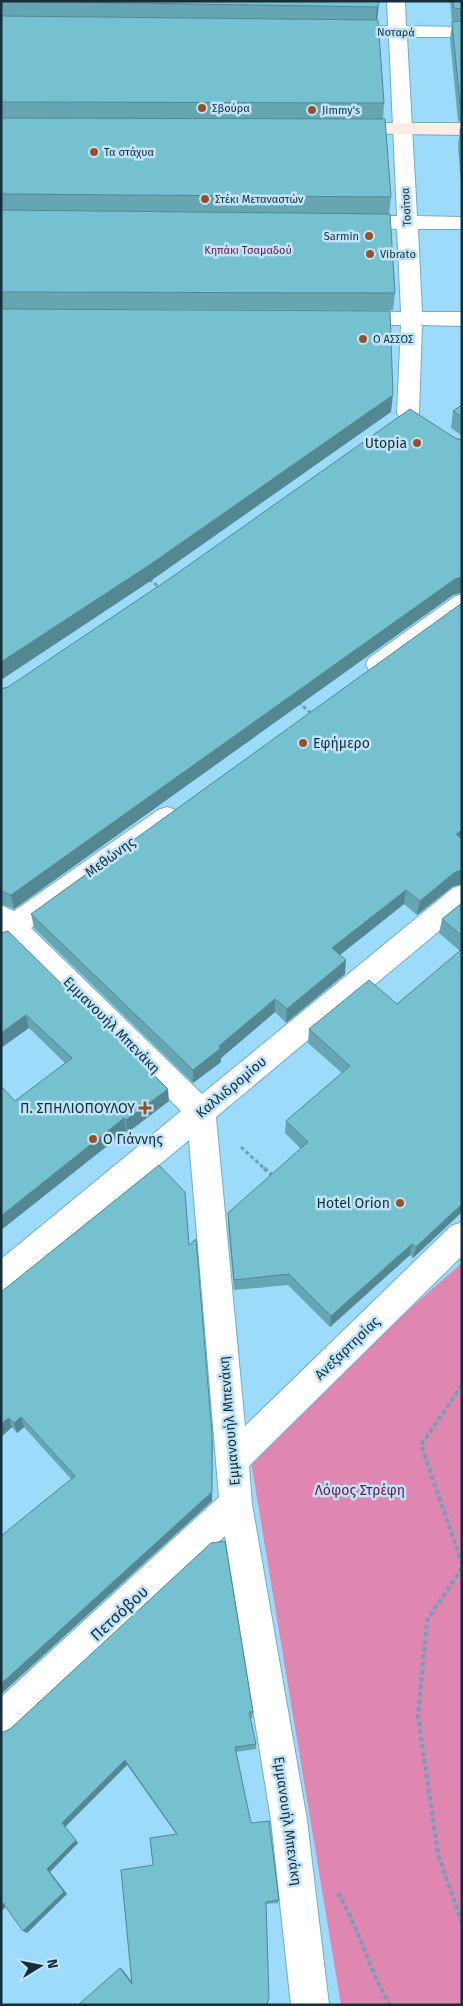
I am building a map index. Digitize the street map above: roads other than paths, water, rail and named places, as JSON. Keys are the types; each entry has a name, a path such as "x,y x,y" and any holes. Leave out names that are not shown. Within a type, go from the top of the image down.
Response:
{"street":[{"name":"Τοσίτσα","path":"396,1 412,318 408,420"},
{"name":"Νοταρά","path":"319,30 462,32"},
{"path":"326,129 462,130"},
{"path":"338,222 462,223"},
{"path":"334,318 462,319"},
{"path":"358,678 462,603"},
{"name":"Μεθώνης","path":"5,926 182,806"},
{"name":"Καλλιδρομίου","path":"1,1278 462,896"},
{"name":"Εμμανουήλ Μπενάκη","path":"5,926 201,1112 236,1504 289,1820 310,2005"},
{"name":"Ανεξαρτησίας","path":"233,1459 462,1236"},
{"name":"Πετσόβου","path":"1,1721 236,1504"}],"place":[{"name":"Σβούρα","path":"202,108"},
{"name":"Jimmy's","path":"312,110"},
{"name":"Τα στάχυα","path":"94,152"},
{"name":"Στέκι Μεταναστών","path":"205,199"},
{"name":"Sarmin","path":"369,236"},
{"name":"Vibrato","path":"370,254"},
{"name":"Ο ΑΣΣΟΣ","path":"363,339"},
{"name":"Utopia","path":"417,443"},
{"name":"Εφήμερο","path":"303,743"},
{"name":"Π. ΣΠΗΛΙΟΠΟΥΛΟΥ","path":"145,1108"},
{"name":"Ο Γιάννης","path":"93,1139"},
{"name":"Hotel Orion","path":"400,1203"}],"park label":[{"name":"Κηπάκι Τσαμαδού","path":"248,250"},
{"name":"Λόφος Στρέφη","path":"360,1490"}]}
